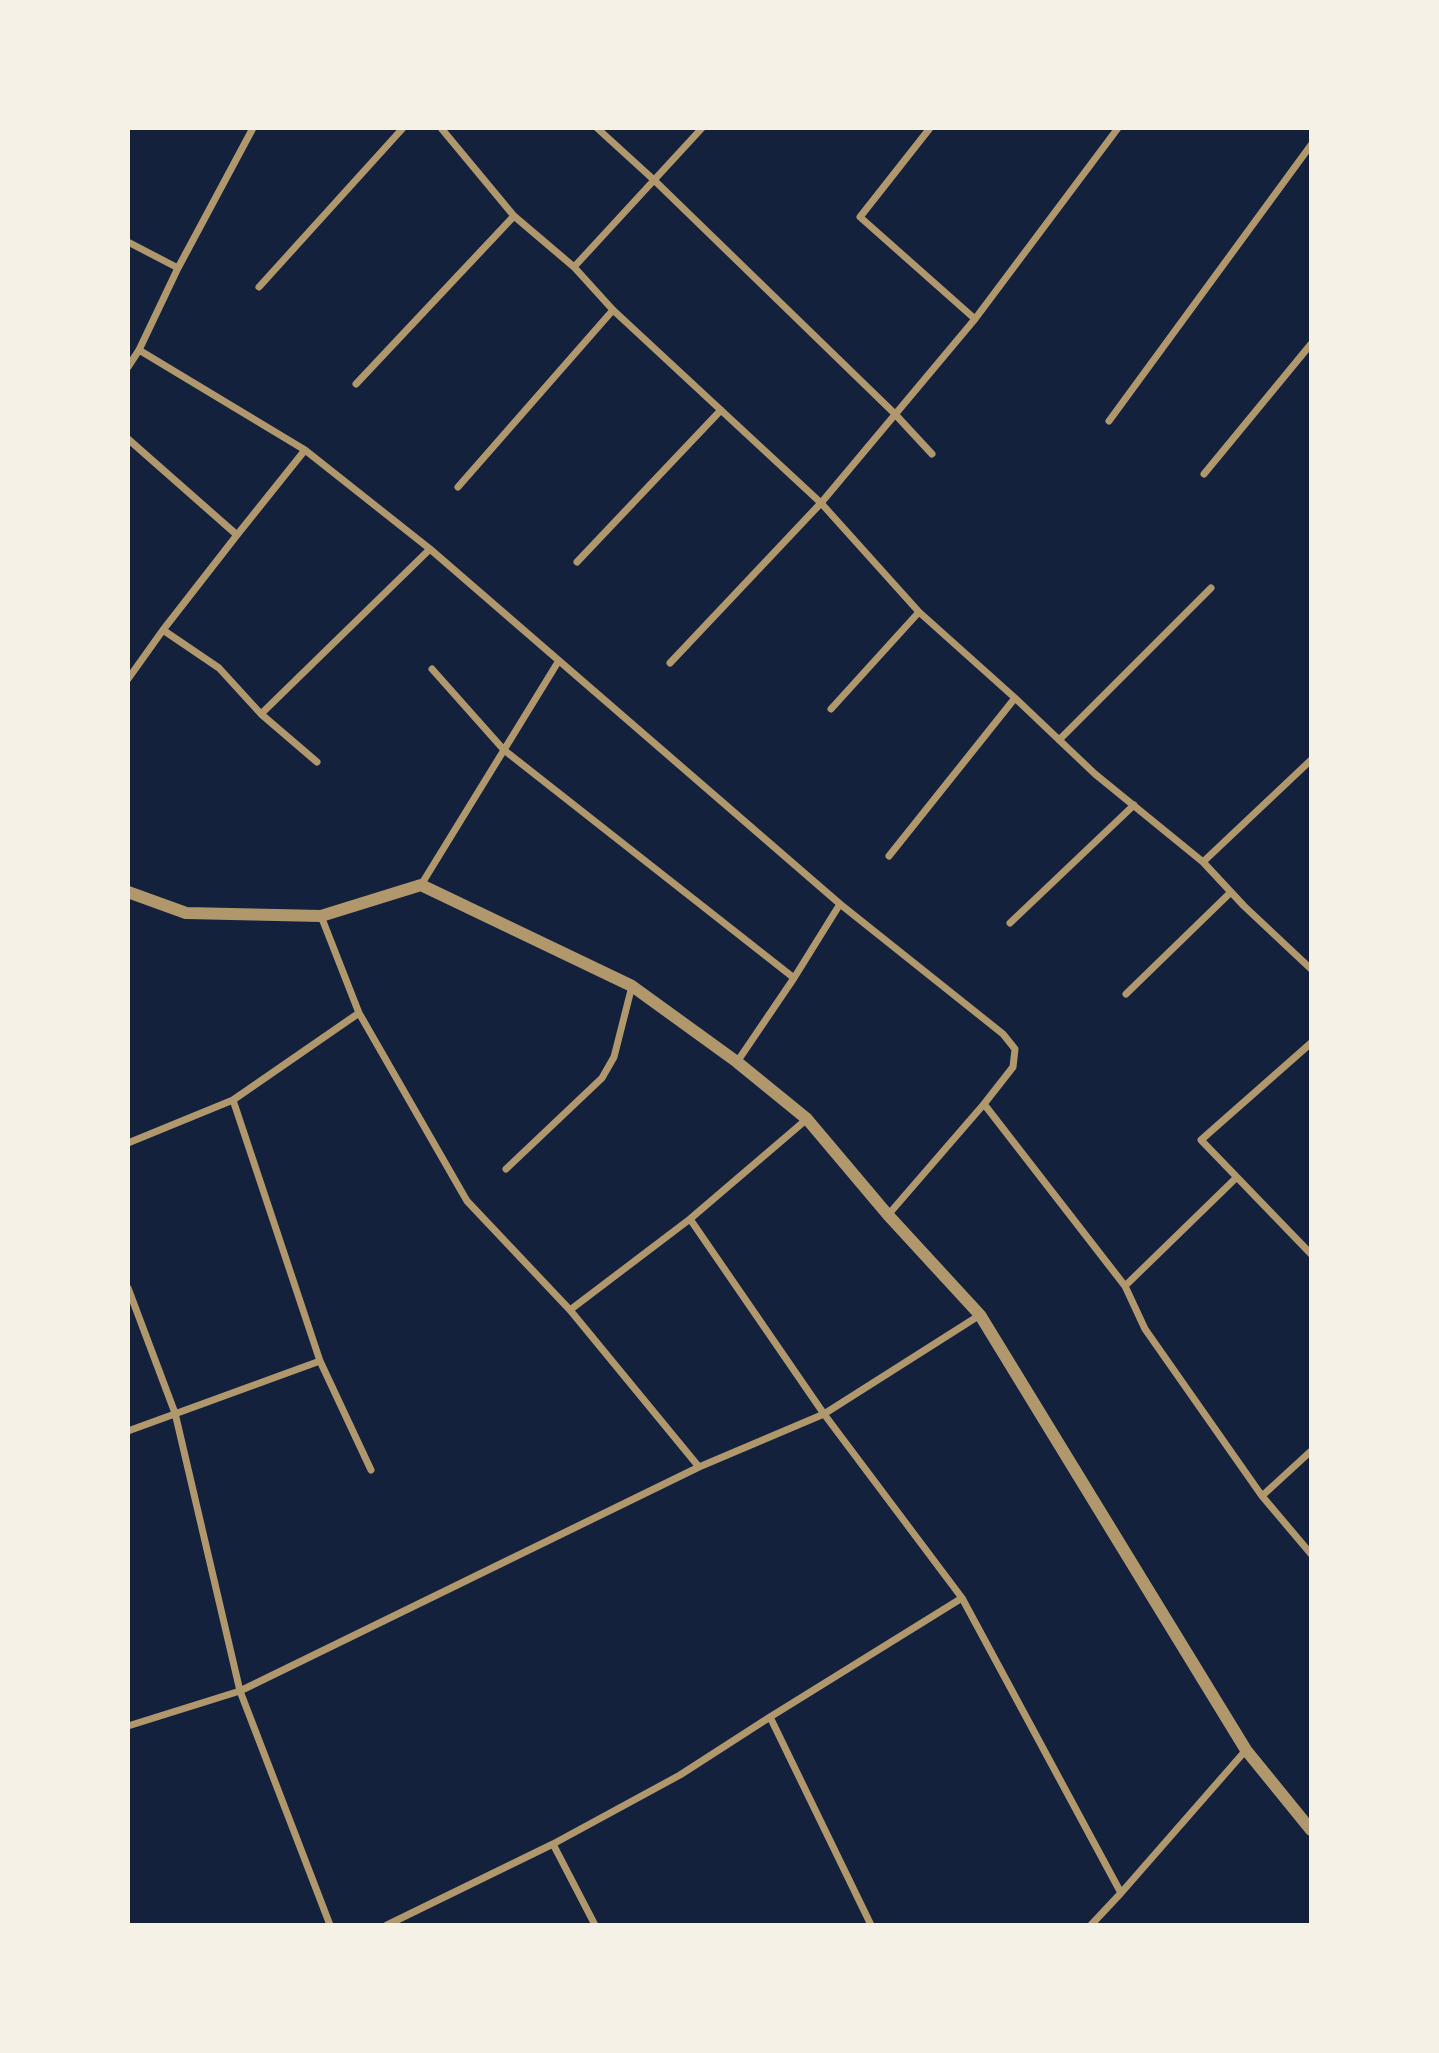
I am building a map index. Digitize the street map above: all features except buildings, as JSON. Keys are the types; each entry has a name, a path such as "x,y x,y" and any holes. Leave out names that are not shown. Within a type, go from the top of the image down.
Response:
{"street":[{"path":"128,368 253,128"},
{"path":"258,287 402,128"},
{"path":"441,128 514,216 574,267 612,310 821,503 919,612 1095,774 1203,862 1311,969"},
{"path":"597,128 894,413 932,454"},
{"path":"574,267 702,128"},
{"path":"930,128 860,217 975,318"},
{"path":"670,663 821,503 975,318 1118,128"},
{"path":"1109,421 1311,145"},
{"path":"356,384 514,216"},
{"path":"128,243 178,268"},
{"path":"458,487 612,310"},
{"path":"1204,474 1311,344"},
{"path":"139,350 305,450 430,549 840,904 1003,1034 1014,1049 1013,1067 888,1214"},
{"path":"577,562 721,410"},
{"path":"128,439 237,535"},
{"path":"128,679 163,630 305,450"},
{"path":"261,715 430,549"},
{"path":"1059,740 1211,587"},
{"path":"831,709 919,612"},
{"path":"163,630 219,668 261,715 317,762"},
{"path":"128,892 186,913 321,916 421,885 558,662"},
{"path":"432,669 504,750 794,978"},
{"path":"889,856 1015,698"},
{"path":"1203,862 1311,760"},
{"path":"1010,923 1134,805"},
{"path":"421,885 632,986 737,1062 807,1119 888,1214 980,1315 1246,1750 1311,1830"},
{"path":"1126,994 1231,892"},
{"path":"737,1062 840,904"},
{"path":"321,916 359,1013 467,1201 570,1310 699,1467"},
{"path":"506,1169 602,1078 614,1057 632,986"},
{"path":"128,1143 233,1100 359,1013"},
{"path":"1311,1043 1201,1140 1236,1178 1308,1244 1311,1254"},
{"path":"233,1100 320,1361 371,1471"},
{"path":"984,1104 1125,1286 1145,1329 1262,1496 1311,1554"},
{"path":"570,1310 690,1219 807,1119"},
{"path":"1125,1286 1236,1178"},
{"path":"690,1219 824,1414 962,1598 1121,1893"},
{"path":"128,1288 175,1413 240,1691 330,1925"},
{"path":"128,1726 240,1691 699,1467 824,1414 980,1315"},
{"path":"128,1432 320,1361"},
{"path":"1262,1496 1311,1451"},
{"path":"387,1925 553,1844 680,1774 962,1598"},
{"path":"770,1717 871,1925"},
{"path":"1091,1925 1246,1750"},
{"path":"553,1844 594,1925"}]}
